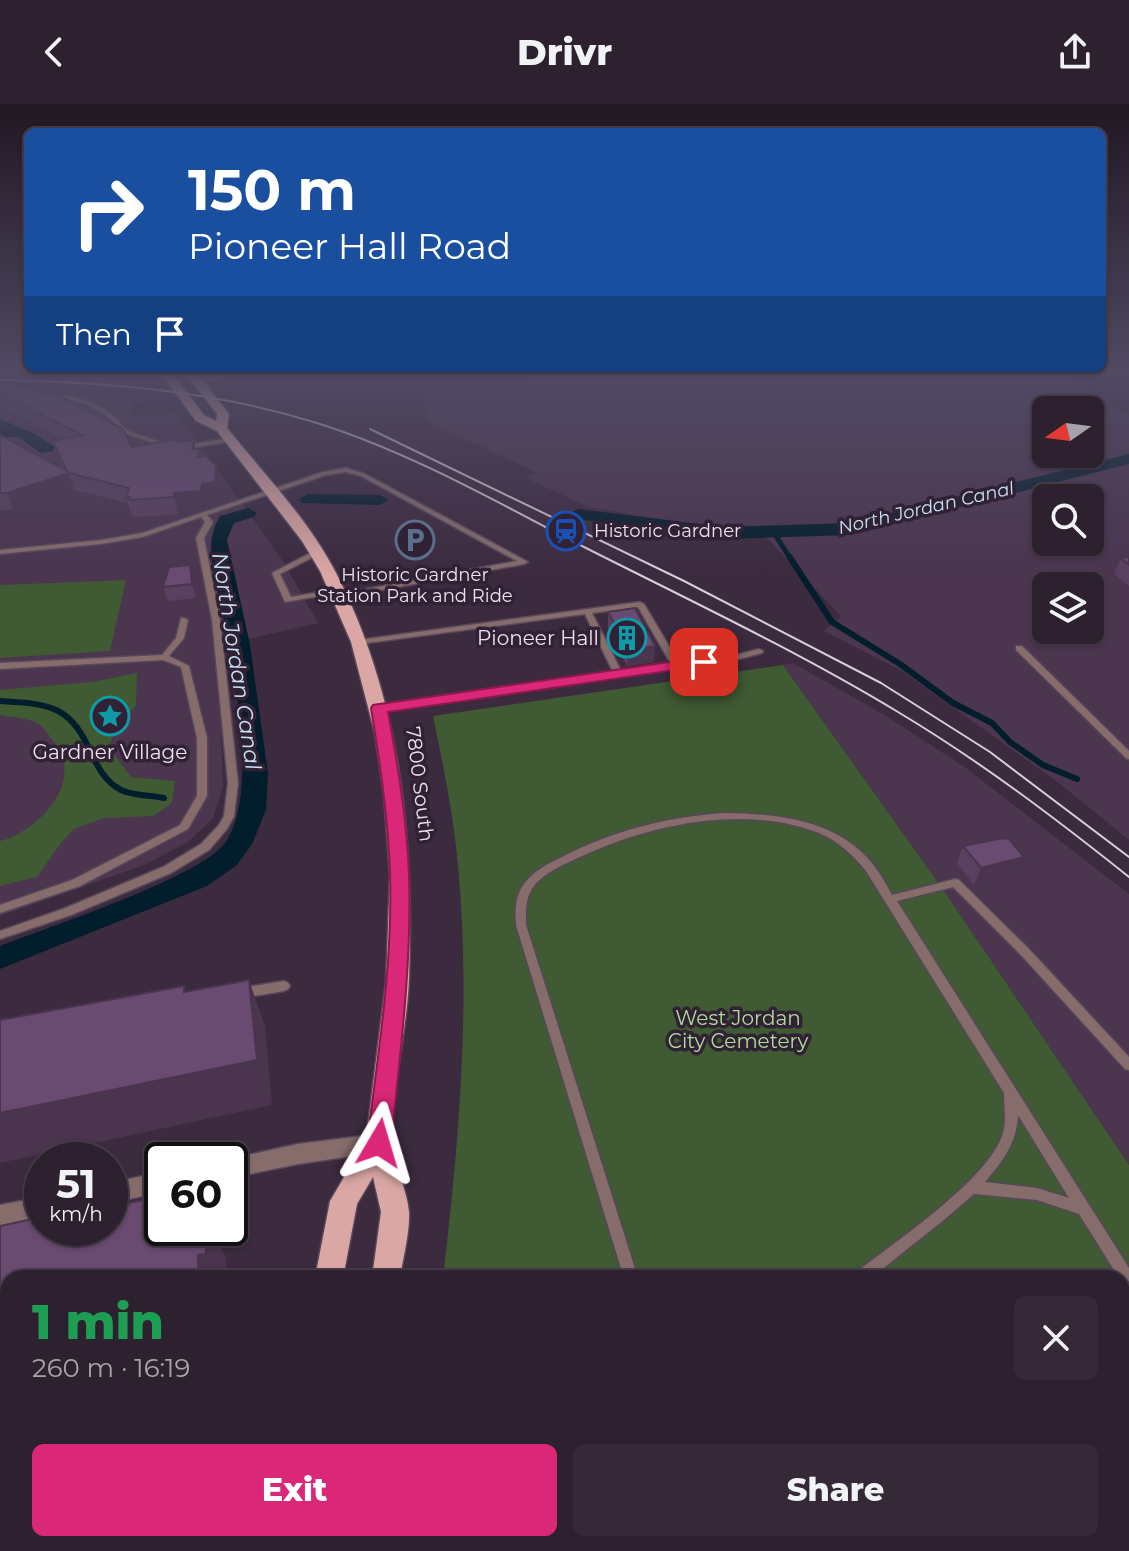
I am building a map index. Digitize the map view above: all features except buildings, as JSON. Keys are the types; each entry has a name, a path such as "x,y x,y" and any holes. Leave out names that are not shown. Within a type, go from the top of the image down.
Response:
{"main road":[{"name":"7800 South","path":"230,440 317,553 359,642 379,708 394,795 400,875 397,982 379,1143 395,1212 387,1270"},
{"name":"7800 South","path":"331,1270 344,1201 379,1143"}],"street":[{"path":"248,1164 379,1143"},
{"path":"0,1216 24,1211"}],"lane":[{"path":"148,440 180,448 208,440"},
{"path":"0,552 125,539 325,473 356,472 524,562 288,600 276,573 317,553"},
{"path":"0,935 67,912 167,870 205,847 229,816 233,783 216,620 200,541 209,522 203,515"},
{"path":"359,642 640,604 676,665"},
{"path":"588,612 618,674"},
{"path":"164,657 180,638 184,620"},
{"path":"1019,648 1129,756"},
{"path":"379,708 759,651"},
{"path":"0,666 164,657 185,666 202,738 202,796 184,827 76,883 0,909"},
{"path":"629,1270 519,912 525,889 541,873 617,835 665,823 741,817 798,824 831,834 864,861 1122,1270"},
{"path":"890,899 955,883 1025,952 1129,1065"},
{"path":"224,997 284,986"},
{"path":"870,1270 972,1187 994,1163 1007,1142 1012,1124 1009,1088"},
{"path":"972,1187 1037,1194 1083,1209"}],"shaded area":[{"name":"Gardner Village","path":"0,440 196,440 285,564 318,623 218,646 223,787 213,818 188,842 144,865 0,916"},
{"path":"467,440 1032,440 1032,468 1104,468 1104,440 1129,440 1129,840 1060,784 902,671 824,631 841,616 759,530 693,525 588,507 526,478 536,472"},
{"path":"793,663 888,717 966,768 1129,894 1129,1165 940,885 783,665"}],"green space":[{"path":"126,580 110,651 0,658 0,585"},
{"name":"West Jordan City Cemetery","path":"783,665 940,885 1129,1165 1129,1270 444,1270 461,1072 462,917 448,791 433,716"},
{"path":"137,673 136,706 117,724 109,748 131,777 175,781 172,803 153,816 104,818 74,829 37,877 0,886 0,841 15,836 42,816 61,788 64,773 62,757 42,726 29,720 0,715 0,690 92,682"}],"water":[{"path":"22,440 43,440 55,447 53,451 41,453"}],"waterway":[{"name":"North Jordan Canal","path":"578,514 724,533 850,529 1129,459"},
{"name":"North Jordan Canal","path":"308,499 380,500"},
{"name":"North Jordan Canal","path":"0,958 197,879 228,858 239,844 253,810 256,774 239,645 218,540 226,520 248,513"},
{"path":"774,533 790,558"},
{"path":"789,556 832,622 900,664 953,703 992,723 1010,742 1043,765 1077,779"},
{"path":"0,701 34,704 58,711 77,727 101,771 112,784 126,792 164,798"}],"tram line":[{"path":"363,440 487,497 744,627 860,690 988,770 1129,877"},
{"path":"392,440 684,581 881,683 990,752 1129,857"}],"place":[{"name":"Historic Gardner","path":"566,531"},
{"name":"Historic Gardner Station Park and Ride","path":"415,540"},
{"name":"Pioneer Hall","path":"627,638"},
{"name":"Gardner Village","path":"110,716"}],"route":[{"path":"379,1143 397,982 400,875 394,795 379,708 704,662"}]}
